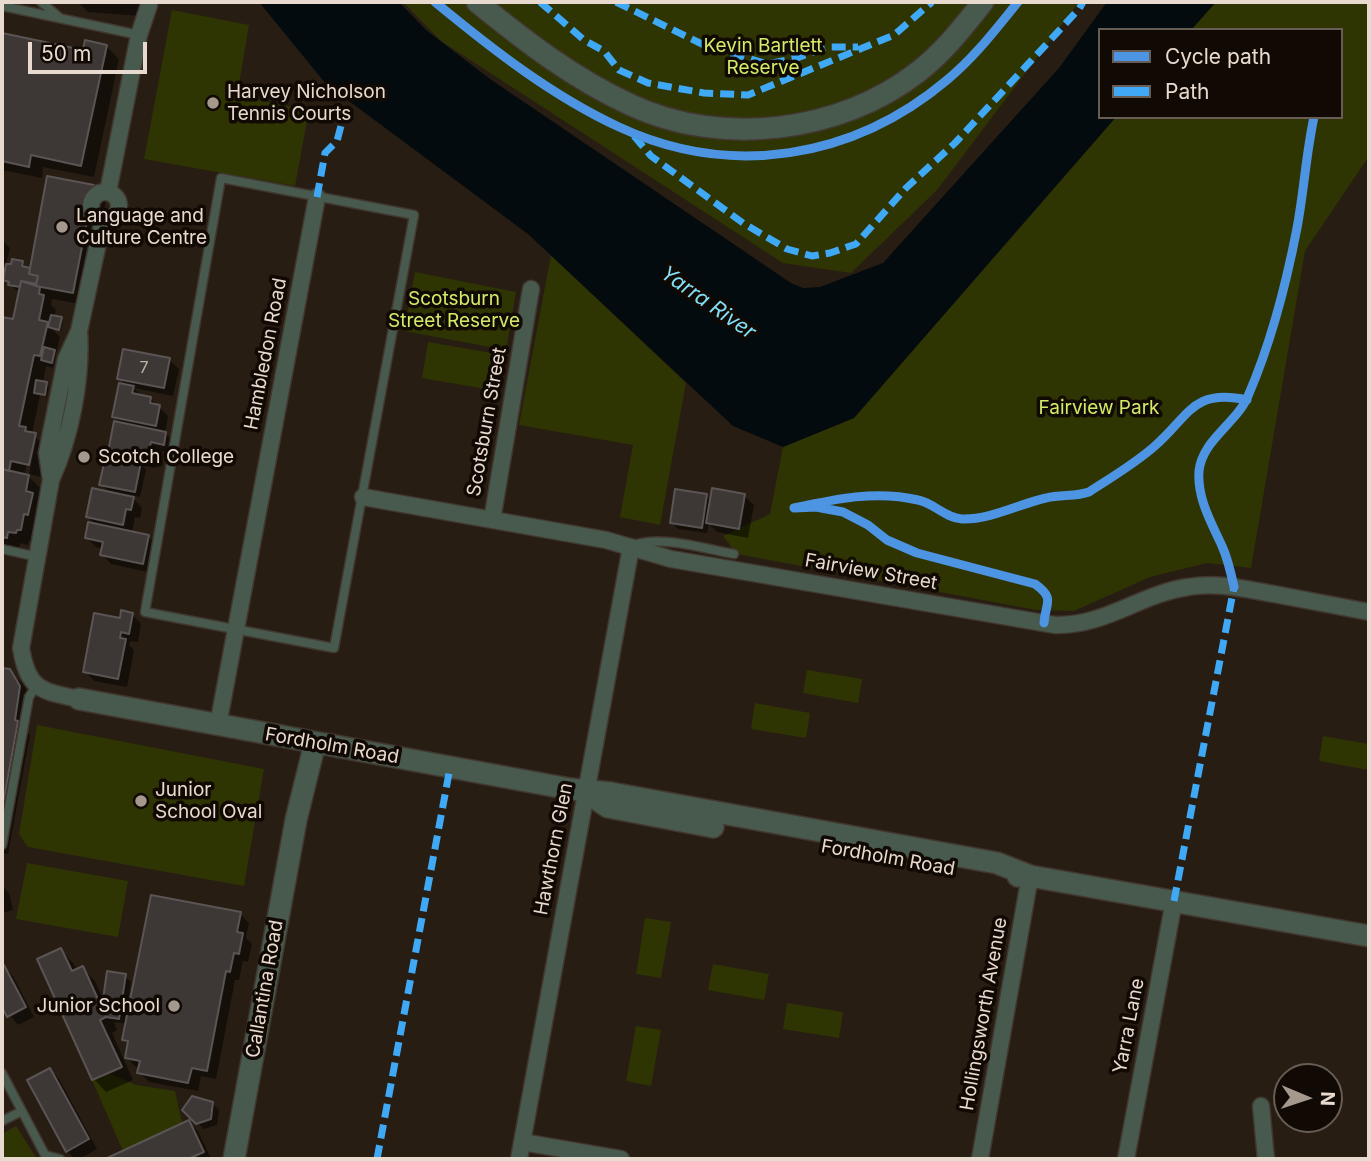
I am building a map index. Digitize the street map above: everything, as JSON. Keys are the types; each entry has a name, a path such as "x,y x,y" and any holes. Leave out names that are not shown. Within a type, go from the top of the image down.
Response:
{"street":[{"path":"477,2 563,67 632,106 695,125 759,129 786,127 823,119 890,90 918,72 947,46 983,2"},
{"path":"79,699 46,692 37,685 27,673 21,648 51,480 47,453 66,359 79,331 103,220 115,216 119,208 118,200 108,192 139,35 149,5"},
{"name":"Hambledon Road","path":"218,725 317,197"},
{"name":"Scotsburn Street","path":"492,520 531,289"},
{"name":"Fairview Street","path":"363,497 631,547 671,559 1055,625 1095,621 1150,597 1202,585 1234,587 1369,612"},
{"name":"Hawthorn Glen","path":"519,1159 631,547"},
{"name":"Fordholm Road","path":"79,699 586,792 611,793 997,863 1030,876 1369,936"},
{"name":"Callantina Road","path":"234,1159 296,820 295,795 309,742"},
{"name":"Hollingsworth Avenue","path":"980,1159 1030,876"},
{"name":"Yarra Lane","path":"1126,1159 1174,901"},
{"path":"1261,1106 1266,1159"},
{"path":"522,1142 621,1159"}],"lane":[{"path":"41,2 61,19"},
{"path":"2,6 139,35"},
{"path":"221,178 317,197 414,215 334,648 145,612 221,178"},
{"path":"631,547 643,542 658,542 734,554"},
{"path":"2,549 38,556"},
{"path":"2,845 29,697 37,685"},
{"path":"2,1073 45,1155 60,1159"},
{"path":"2,1121 22,1111"}],"green space":[{"name":"Kevin Bartlett Reserve","path":"403,2 1079,2 937,190 851,273 783,263 441,41"},
{"name":"Fairview Park","path":"1216,2 1369,2 1369,156 1305,251 1251,568 1207,563 1150,577 1074,611 1036,610 737,554 723,536 770,514 783,447 854,418 1114,119 1343,119 1343,28 1193,28"},
{"name":"Harvey Nicholson Tennis Courts","path":"172,10 249,25 237,96 309,110 295,186 144,159"},
{"path":"551,255 686,383 660,525 620,517 633,445 519,425"},
{"name":"Scotsburn Street Reserve","path":"415,272 516,292 506,350 404,331"},
{"path":"428,342 497,354 491,390 422,378"},
{"path":"807,670 862,679 858,703 803,693"},
{"path":"755,703 810,713 806,738 751,729"},
{"name":"Junior School Oval","path":"37,725 264,769 244,886 28,847 19,834"},
{"path":"1323,736 1369,744 1369,770 1319,761"},
{"path":"27,863 128,881 118,937 16,919"},
{"path":"645,918 671,922 661,978 636,974"},
{"path":"713,964 769,974 764,1000 708,990"},
{"path":"787,1003 843,1012 839,1038 783,1029"},
{"path":"636,1026 661,1030 651,1086 626,1081"},
{"path":"108,1073 136,1085 175,1091 182,1123 123,1151 92,1080"},
{"path":"16,1126 37,1159 2,1159 2,1134"}],"water":[{"name":"Yarra River","path":"259,2 399,2 426,30 490,79 791,283 803,288 820,287 883,263 1059,68 1107,2 1216,2 1193,28 1098,28 1098,119 1114,119 854,418 783,447 733,426 528,234 326,84"}],"building":[{"path":"2,33 83,50 85,40 107,45 81,166 31,155 29,167 2,161"},
{"name":"Language and Culture Centre","path":"47,176 94,185 73,293 36,286 38,276 29,274"},
{"path":"12,259 23,261 22,266 30,268 29,274 38,276 36,284 21,281 20,287 8,285 9,282 3,280 6,264 11,264"},
{"path":"21,281 40,287 39,294 44,295 39,320 48,322 40,356 34,355 19,426 26,427 25,431 36,433 29,465 11,461 9,471 2,469 2,317 13,319"},
{"path":"51,315 62,317 59,330 48,327"},
{"path":"44,347 55,350 52,363 41,360"},
{"path":"123,349 170,358 164,388 117,379"},
{"path":"36,380 47,382 45,395 34,393"},
{"path":"119,383 134,386 132,393 151,397 150,403 160,405 156,426 112,417"},
{"path":"114,421 166,432 164,445 151,442 147,460 108,452"},
{"path":"106,455 141,462 135,492 99,485"},
{"path":"2,469 29,475 26,491 33,493 21,530 16,533 8,532 7,538 2,537"},
{"path":"92,488 134,497 131,510 126,509 123,525 86,517"},
{"path":"712,488 745,494 739,529 706,523"},
{"path":"675,489 707,494 702,528 670,523"},
{"path":"88,522 149,535 143,564 100,555 103,542 85,538"},
{"path":"121,610 133,613 129,634 121,632 120,638 126,639 118,679 83,672 94,613 120,618"},
{"path":"2,668 10,669 20,686 15,720 18,721 2,810"},
{"name":"Junior School","path":"151,895 241,912 237,932 243,933 239,954 234,953 230,972 226,971 207,1071 192,1068 188,1083 137,1073 140,1061 125,1058 128,1041 122,1040"},
{"path":"61,948 72,971 83,966 106,1017 100,1020 122,1067 92,1080 37,959"},
{"path":"4,965 26,1007 7,1017 2,1007"},
{"path":"107,971 126,974 119,1019 106,1017 102,1007"},
{"path":"50,1068 89,1139 66,1152 27,1080"},
{"path":"192,1096 213,1102 211,1119 196,1124 182,1110"},
{"path":"189,1120 204,1152 188,1159 105,1159"}],"marked path":[{"path":"540,2 584,40 604,51 619,70 648,83 704,93 748,95 894,35 932,2"},
{"path":"616,2 704,45 767,64 797,58 827,47 858,47"},
{"path":"634,136 651,156 743,223 787,249 812,256 830,253 856,244 906,188 955,143 1083,2"},
{"path":"317,197 325,153 337,141 342,122 336,107"},
{"path":"1174,901 1234,587"},
{"path":"377,1159 450,768"}],"cycle path":[{"path":"435,2 546,86 594,115 661,143 704,153 747,156 790,153 831,143 872,128 911,107 966,62 1018,2"},
{"path":"1234,587 1226,556 1202,500 1199,471 1206,450 1243,406 1271,335 1297,228 1314,119"},
{"path":"1044,623 1048,602 1045,594 1035,584 917,553 887,540 868,525 843,512 816,507 794,508 840,499 887,496 918,500 956,518 973,519 1046,498 1084,494 1140,458 1203,401 1229,397 1247,400"}],"place":[{"name":"Harvey Nicholson Tennis Courts","path":"213,103"},
{"name":"Language and Culture Centre","path":"62,227"},
{"name":"Scotch College","path":"84,457"},
{"name":"Junior School Oval","path":"141,801"},
{"name":"Junior School","path":"174,1006"}]}
